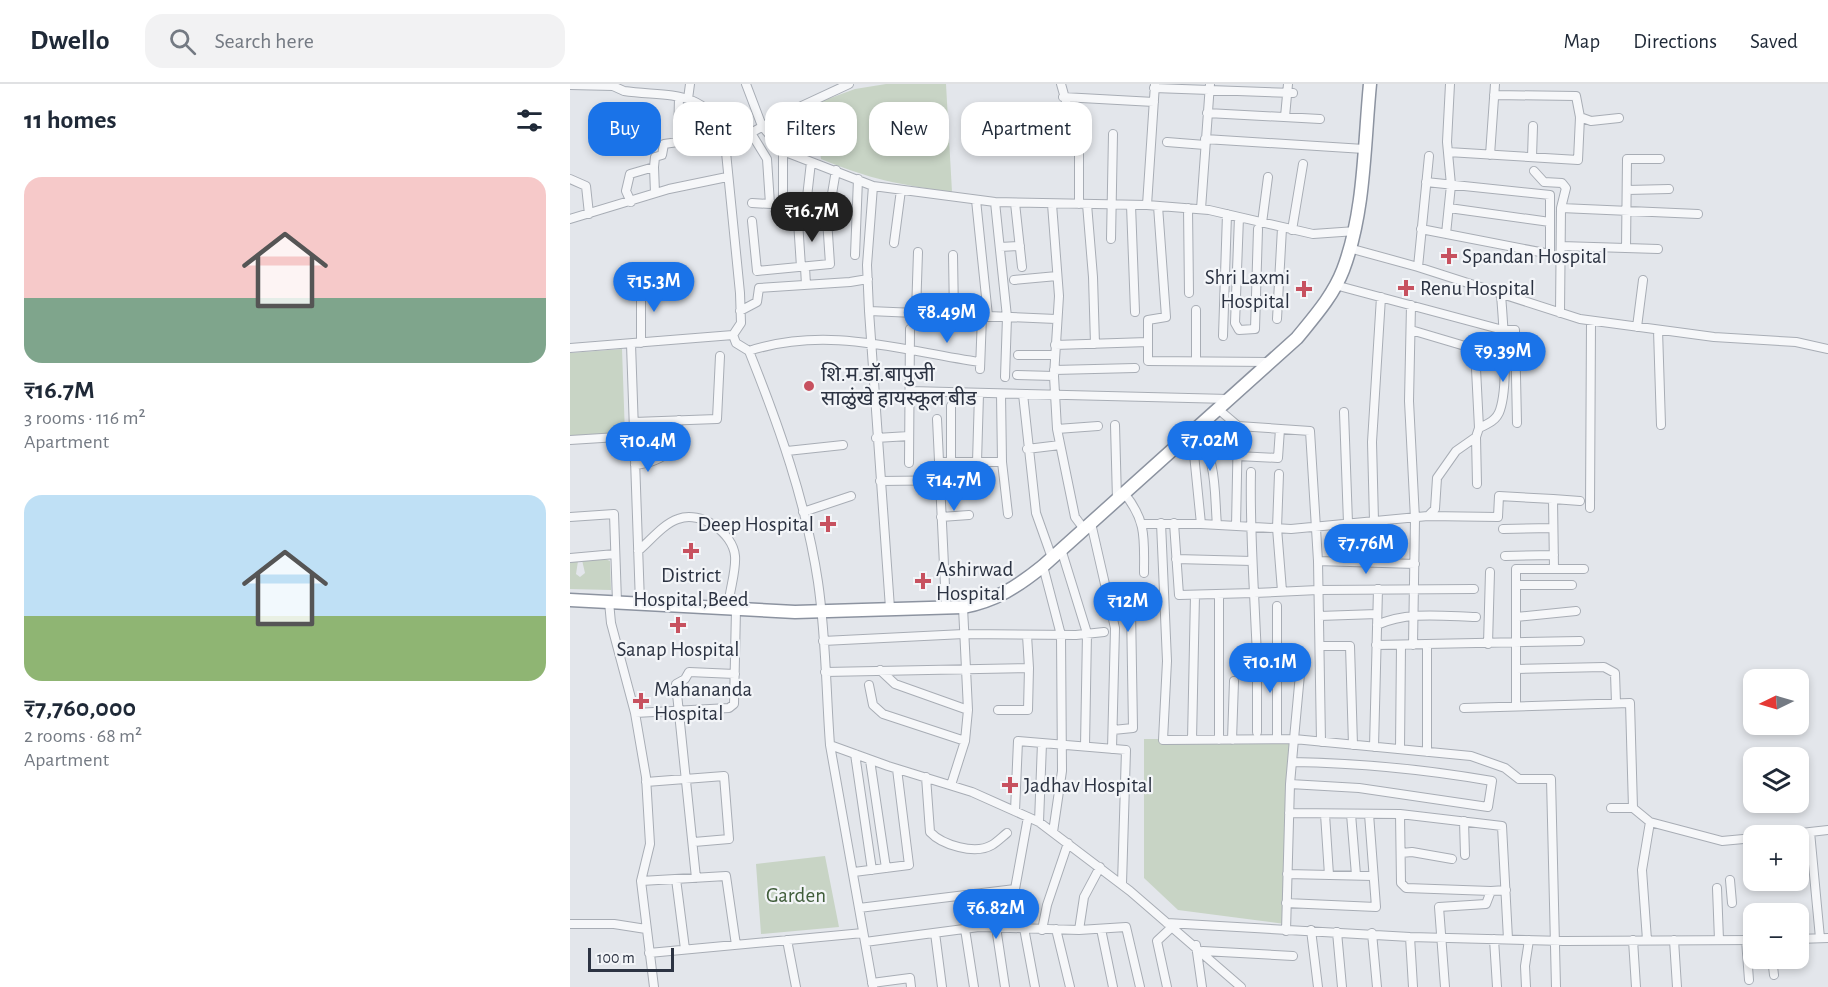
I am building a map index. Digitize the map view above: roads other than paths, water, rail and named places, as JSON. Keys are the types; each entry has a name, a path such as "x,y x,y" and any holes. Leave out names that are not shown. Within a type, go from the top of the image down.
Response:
{"highway":[{"path":"570,600 821,611 963,607 990,601 1009,592 1052,558 1271,362 1297,338 1326,302 1356,231 1370,84"}],"street":[{"path":"688,99 690,84"},
{"path":"746,84 765,130"},
{"path":"753,132 849,84"},
{"path":"1060,84 1079,148 1083,204 1094,278 1095,344"},
{"path":"1285,117 1290,93 1288,84"},
{"path":"1446,234 1451,185 1448,152 1450,84"},
{"path":"1490,155 1495,84"},
{"path":"570,85 618,86 657,96 679,97 700,102"},
{"path":"1147,205 1155,86 1210,87 1290,93"},
{"path":"1201,209 1210,87"},
{"path":"1448,152 1578,160 1580,117 1576,96 1494,95"},
{"path":"655,193 655,157 662,155 664,144 678,142 679,97"},
{"path":"1063,97 1154,102"},
{"path":"1207,113 1320,119"},
{"path":"1580,117 1591,121 1619,118"},
{"path":"1532,157 1533,126"},
{"path":"1111,239 1113,134"},
{"path":"753,136 767,159 770,204"},
{"path":"1167,142 1364,149"},
{"path":"726,156 741,323 734,335 736,344 749,351 787,451 803,512 821,611 830,746 854,872 872,985 910,978 911,987"},
{"path":"783,156 783,205"},
{"path":"796,156 873,186 901,190 1015,203 1147,205 1201,209 1239,217 1260,226 1313,234 1356,231"},
{"path":"1418,267 1429,156"},
{"path":"1626,248 1627,159 1660,159"},
{"path":"752,203 806,206 811,162"},
{"path":"1292,230 1302,164"},
{"path":"631,202 626,191 630,174 654,167"},
{"path":"752,221 757,272 830,264 828,216 836,170"},
{"path":"1534,171 1545,182 1562,183 1566,188 1561,208 1560,313"},
{"path":"570,219 655,193 727,177"},
{"path":"1239,217 1235,323 1239,330 1255,329 1260,226 1268,177"},
{"path":"570,179 586,186 589,214"},
{"path":"855,255 858,179"},
{"path":"1421,229 1550,254 1550,195 1426,182"},
{"path":"873,186 868,311 876,438 891,608"},
{"path":"1627,190 1669,189"},
{"path":"894,243 901,190"},
{"path":"749,351 789,342 870,341 980,365 985,316 976,200"},
{"path":"995,201 1007,317 1005,377"},
{"path":"1015,203 1022,267"},
{"path":"1053,204 1057,276 1054,393 1060,445 1075,517 1088,526 1115,635 1112,748"},
{"path":"1131,205 1135,312"},
{"path":"1158,206 1166,317 1148,320 1149,361 1271,362"},
{"path":"1188,208 1189,293"},
{"path":"1449,208 1550,222"},
{"path":"1561,208 1698,214"},
{"path":"1223,336 1227,214"},
{"path":"798,221 807,285"},
{"path":"1277,319 1282,228"},
{"path":"1000,247 1020,246"},
{"path":"1561,246 1658,249"},
{"path":"1349,248 1592,321 1658,330 1797,342 1828,349"},
{"path":"916,314 918,252"},
{"path":"953,255 954,315"},
{"path":"1014,280 1057,276"},
{"path":"740,311 757,302 759,288 868,279"},
{"path":"1637,327 1643,280"},
{"path":"641,282 641,343"},
{"path":"1335,285 1503,330 1515,330 1517,423"},
{"path":"1479,428 1492,422 1500,411 1503,347 1501,294"},
{"path":"1374,521 1372,442 1381,297"},
{"path":"1411,305 1410,400 1415,519 1413,645"},
{"path":"1196,310 1196,361"},
{"path":"868,311 1056,319"},
{"path":"1590,508 1592,321"},
{"path":"909,463 910,329"},
{"path":"1411,330 1474,349 1503,347"},
{"path":"1658,330 1661,425"},
{"path":"570,348 734,335"},
{"path":"1055,345 1148,342"},
{"path":"631,344 640,603"},
{"path":"1474,349 1479,428 1476,437 1477,484"},
{"path":"1018,355 1055,355"},
{"path":"634,422 717,419 720,356"},
{"path":"1017,375 1135,368"},
{"path":"910,391 1229,399"},
{"path":"977,462 979,394"},
{"path":"1001,394 1002,462 1008,514"},
{"path":"1023,394 1027,449 1036,513 1052,558 1087,633 1085,746"},
{"path":"951,406 951,462"},
{"path":"1218,409 1238,426 1310,431 1314,526 1318,561 1321,742"},
{"path":"1344,411 1348,523"},
{"path":"937,419 946,607"},
{"path":"635,465 660,460 670,451 677,439 679,420"},
{"path":"1114,425 1120,496 1136,508 1142,524 1144,573"},
{"path":"1058,429 1098,426"},
{"path":"1236,526 1238,426"},
{"path":"1237,456 1278,458 1280,429"},
{"path":"1193,431 1204,442 1212,463 1217,525"},
{"path":"570,440 634,436"},
{"path":"876,438 909,436"},
{"path":"1428,516 1435,509 1437,478 1456,451 1476,437"},
{"path":"1180,443 1190,447 1194,454 1201,524"},
{"path":"787,451 843,445"},
{"path":"1027,449 1060,445"},
{"path":"939,462 1002,462"},
{"path":"1251,472 1249,527 1257,656 1257,732"},
{"path":"1279,474 1277,528 1282,591"},
{"path":"880,481 967,480"},
{"path":"803,512 852,496"},
{"path":"1142,524 1174,523 1277,528 1415,519 1428,516 1498,517 1499,496 1580,501"},
{"path":"1553,499 1554,570"},
{"path":"570,517 614,514 615,554 611,623 635,713 646,782 650,844 641,881 654,987"},
{"path":"941,517 969,515"},
{"path":"638,551 666,525 679,518 692,517 709,523 723,533 735,555 730,594"},
{"path":"1161,523 1167,661 1162,740 1294,740 1471,756 1506,768 1519,780 1551,779 1556,987"},
{"path":"1174,523 1179,595 1219,596 1318,590 1474,589"},
{"path":"1503,530 1553,528"},
{"path":"570,558 615,554"},
{"path":"1504,556 1554,555"},
{"path":"1052,558 1061,634 1063,745 1057,818 1053,832"},
{"path":"1176,559 1252,561"},
{"path":"1318,561 1415,564"},
{"path":"1516,706 1516,569 1584,570"},
{"path":"1488,644 1490,572"},
{"path":"1516,585 1572,585"},
{"path":"1113,730 1133,728 1128,594 1120,588"},
{"path":"1374,747 1378,589"},
{"path":"1192,740 1195,595"},
{"path":"1219,596 1219,740"},
{"path":"1277,606 1277,740"},
{"path":"951,785 965,741 968,710 963,607"},
{"path":"635,713 729,708 734,704 736,609"},
{"path":"1516,616 1576,611"},
{"path":"1319,616 1377,614"},
{"path":"1377,625 1391,618 1414,616 1476,617"},
{"path":"823,641 964,634 1027,635 1104,632"},
{"path":"1115,635 1131,634"},
{"path":"998,710 1028,710 1027,635"},
{"path":"1376,645 1580,641"},
{"path":"1400,749 1401,645"},
{"path":"1427,645 1427,752"},
{"path":"1320,646 1350,646 1353,745"},
{"path":"1257,656 1277,657"},
{"path":"1517,669 1604,667 1615,673 1616,703"},
{"path":"825,672 1029,668"},
{"path":"880,670 895,684 968,710"},
{"path":"696,878 688,779 676,684 685,679 689,672 735,674"},
{"path":"1286,932 1290,784 1300,674"},
{"path":"1233,740 1234,681"},
{"path":"869,685 873,705 883,714 965,741"},
{"path":"1464,708 1630,703 1633,808"},
{"path":"1016,812 1018,741 1126,750 1122,884"},
{"path":"1039,822 1042,743"},
{"path":"830,746 951,785 1039,822 1122,884 1203,951 1241,987"},
{"path":"855,754 872,870"},
{"path":"870,760 886,868"},
{"path":"1290,784 1359,788 1488,807 1491,781 1409,767 1365,763 1292,762"},
{"path":"854,872 909,865 897,769"},
{"path":"646,782 724,776 729,839 694,842"},
{"path":"926,777 930,832 936,838 974,849 990,847 1007,833"},
{"path":"1611,808 1633,808 1650,822 1722,841 1743,839"},
{"path":"1289,813 1400,814 1502,826 1508,939"},
{"path":"1325,814 1329,875"},
{"path":"1351,814 1356,875"},
{"path":"1286,903 1376,907 1369,814"},
{"path":"1400,814 1401,883 1406,888 1506,890"},
{"path":"859,908 1015,890 1028,817"},
{"path":"1464,821 1465,855"},
{"path":"1647,940 1642,870 1650,822"},
{"path":"1809,939 1824,938 1810,832 1828,830"},
{"path":"1042,930 1047,905 1068,843"},
{"path":"1401,853 1412,852 1452,859"},
{"path":"1079,930 1084,897 1100,867"},
{"path":"1287,874 1373,876"},
{"path":"641,881 726,876 736,945"},
{"path":"676,879 685,949"},
{"path":"1718,904 1735,903 1730,880"},
{"path":"1717,888 1719,940"},
{"path":"1445,987 1439,907 1486,904 1491,891"},
{"path":"570,924 614,924 646,929"},
{"path":"1169,925 1230,925 1286,932 1311,930 1440,938 1743,940"},
{"path":"1167,987 1157,941 1169,925"},
{"path":"865,942 996,927 1042,930 1125,927 1140,987"},
{"path":"996,927 1005,987"},
{"path":"1024,928 1035,987"},
{"path":"965,929 974,987"},
{"path":"1056,929 1070,987"},
{"path":"1101,929 1113,987"},
{"path":"1311,930 1318,987"},
{"path":"1337,932 1341,987"},
{"path":"649,953 863,933"},
{"path":"935,933 942,987"},
{"path":"1372,933 1377,987"},
{"path":"1410,937 1413,987"},
{"path":"1494,939 1497,987"},
{"path":"787,940 796,987"},
{"path":"1526,987 1525,966 1529,940"},
{"path":"1633,940 1636,987"},
{"path":"1674,940 1677,987"},
{"path":"1196,945 1202,987"},
{"path":"1203,951 1293,956"},
{"path":"1749,969 1749,980"},
{"path":"1773,969 1774,975"}],"place":[{"name":"Spandan Hospital","path":"1449,256"},
{"name":"Renu Hospital","path":"1406,288"},
{"name":"Shri Laxmi Hospital","path":"1304,289"},
{"name":"शि.म.डॉ.बापुजी साळुंखे हायस्कूल बीड","path":"809,386"},
{"name":"Deep Hospital","path":"828,524"},
{"name":"District Hospital,Beed","path":"691,551"},
{"name":"Ashirwad Hospital","path":"923,581"},
{"name":"Sanap Hospital","path":"678,625"},
{"name":"Mahananda Hospital","path":"641,701"},
{"name":"Jadhav Hospital","path":"1010,785"}],"park label":[{"name":"Garden","path":"796,895"}]}
